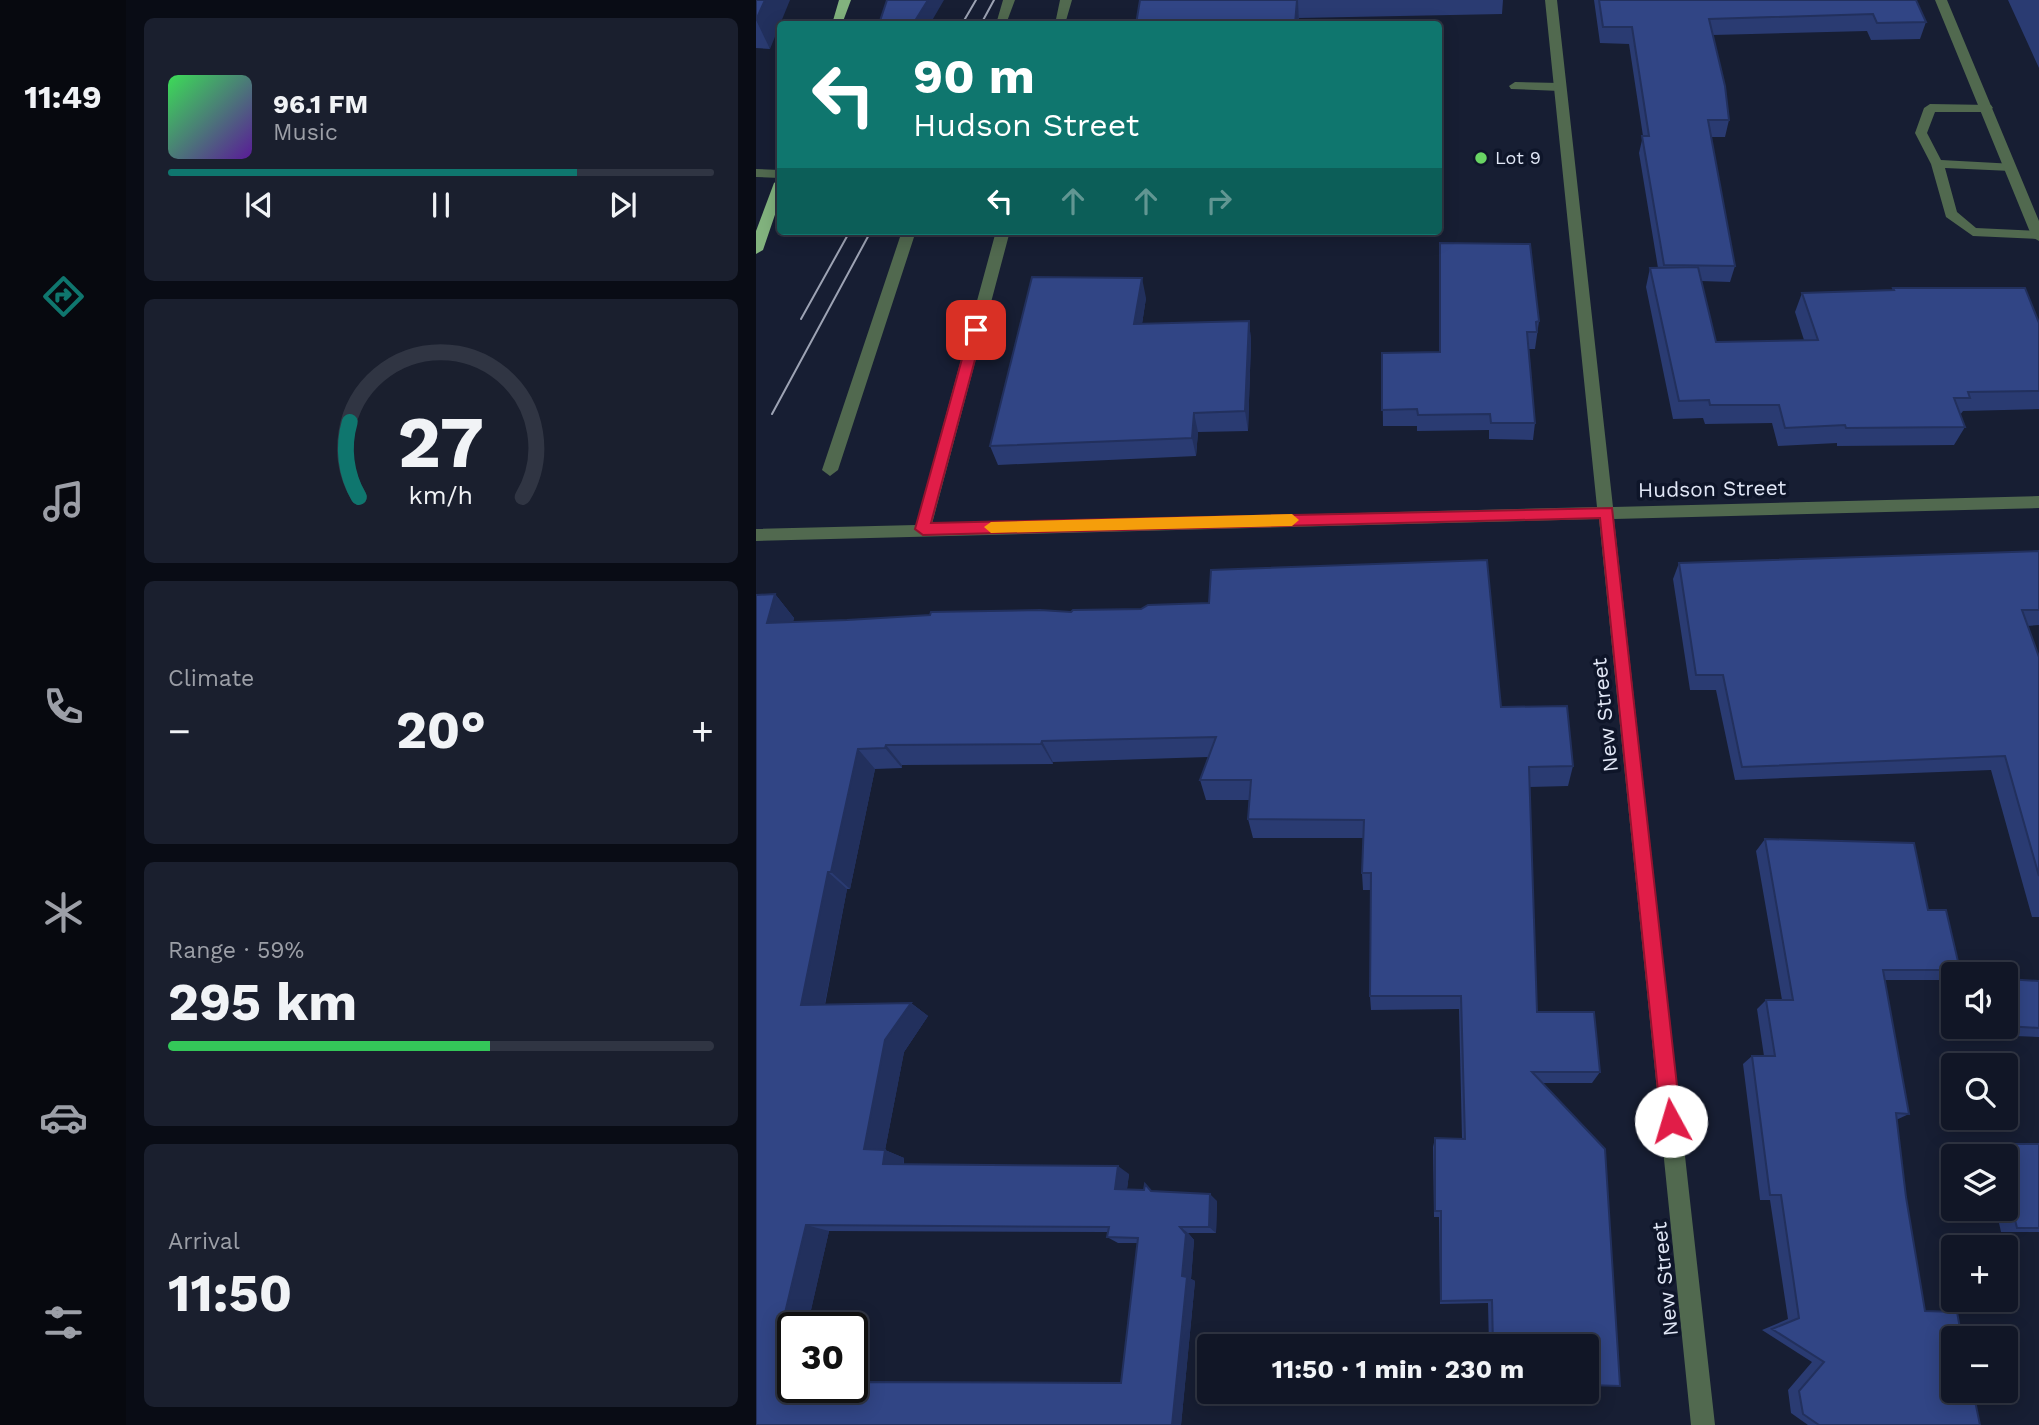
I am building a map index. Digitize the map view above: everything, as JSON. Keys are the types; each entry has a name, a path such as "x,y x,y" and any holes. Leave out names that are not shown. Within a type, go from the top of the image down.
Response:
{"main road":[{"path":"838,21 845,0"},
{"path":"756,250 777,191"}],"street":[{"path":"1002,21 1009,0"},
{"path":"1061,21 1066,0"},
{"name":"New Street","path":"1551,0 1703,1425"},
{"path":"1941,0 1987,108 2038,236 1973,232 1951,214 1937,163 1921,133 1930,108 1987,108"},
{"path":"1516,86 1560,87"},
{"path":"1937,163 2011,167"},
{"path":"756,173 777,174"},
{"path":"830,470 907,235"},
{"path":"923,529 1002,235"},
{"name":"Hudson Street","path":"756,535 2039,502"}],"building":[{"path":"756,0 765,0 756,20"},
{"path":"887,0 928,0 915,21 880,21"},
{"path":"1140,0 1297,0 1295,21 1136,21"},
{"path":"1599,0 1916,0 1926,22 1877,23 1873,14 1709,19 1725,86 1729,120 1708,120 1735,266 1664,265 1642,136 1649,136 1632,27 1603,27"},
{"path":"1440,243 1530,244 1539,321 1536,322 1537,332 1527,332 1535,423 1491,423 1490,414 1418,415 1417,409 1382,410 1382,353 1440,352"},
{"path":"1698,267 1716,342 1818,340 1802,293 1894,290 1893,288 2025,288 2039,323 2039,391 1968,392 1970,398 1954,398 1965,427 1846,428 1845,425 1785,428 1779,405 1710,405 1709,400 1679,401 1650,268"},
{"path":"1032,277 1142,278 1134,324 1249,321 1245,411 1194,413 1192,438 990,446"},
{"path":"2039,551 2039,610 2022,610 2039,657 2039,876 2005,756 1742,767 1723,675 1696,675 1679,563"},
{"path":"1487,560 1501,707 1567,706 1573,766 1529,767 1537,1012 1594,1012 1600,1072 1532,1072 1605,1149 1620,1386 1599,1385 1599,1334 1493,1334 1492,1300 1441,1301 1441,1211 1435,1211 1435,1138 1465,1139 1461,996 1370,996 1371,873 1362,873 1364,820 1248,819 1251,780 1200,780 1216,737 1042,741 1041,744 886,745 885,748 858,749 831,872 828,872 801,1005 911,1003 885,1040 864,1149 885,1150 883,1164 1118,1166 1115,1189 1144,1190 1145,1184 1151,1191 1210,1194 1209,1227 1180,1227 1186,1234 1182,1276 1187,1277 1172,1425 756,1425 756,595 775,594 767,623 930,615 931,612 1071,612 1209,603 1211,570","holes":["806,1225 1109,1227 1107,1237 1138,1238 1121,1383 868,1382 868,1403 777,1403 777,1312 785,1312"]},
{"path":"1765,839 1914,843 1928,910 1946,910 1958,962 1941,962 1941,970 1883,970 1909,1114 1896,1113 1906,1197 1925,1311 1957,1312 1960,1326 1941,1326 1941,1403 1975,1403 1980,1425 1819,1425 1803,1414 1799,1391 1824,1362 1772,1329 1799,1318 1781,1195 1770,1195 1752,1056 1775,1056 1766,1000 1793,1000"},
{"path":"2018,980 2039,981 2039,1028 2018,1027"},
{"path":"2018,1144 2039,1144 2039,1228 2017,1228"}],"tram line":[{"path":"964,21 976,0"},
{"path":"983,21 994,0"},
{"path":"801,319 848,235"},
{"path":"772,414 869,235"}],"slow traffic":[{"path":"991,527 1292,520"}],"place":[{"name":"Lot 9","path":"1481,158"}],"route":[{"path":"976,330 923,529 1607,512 1671,1121"}]}
